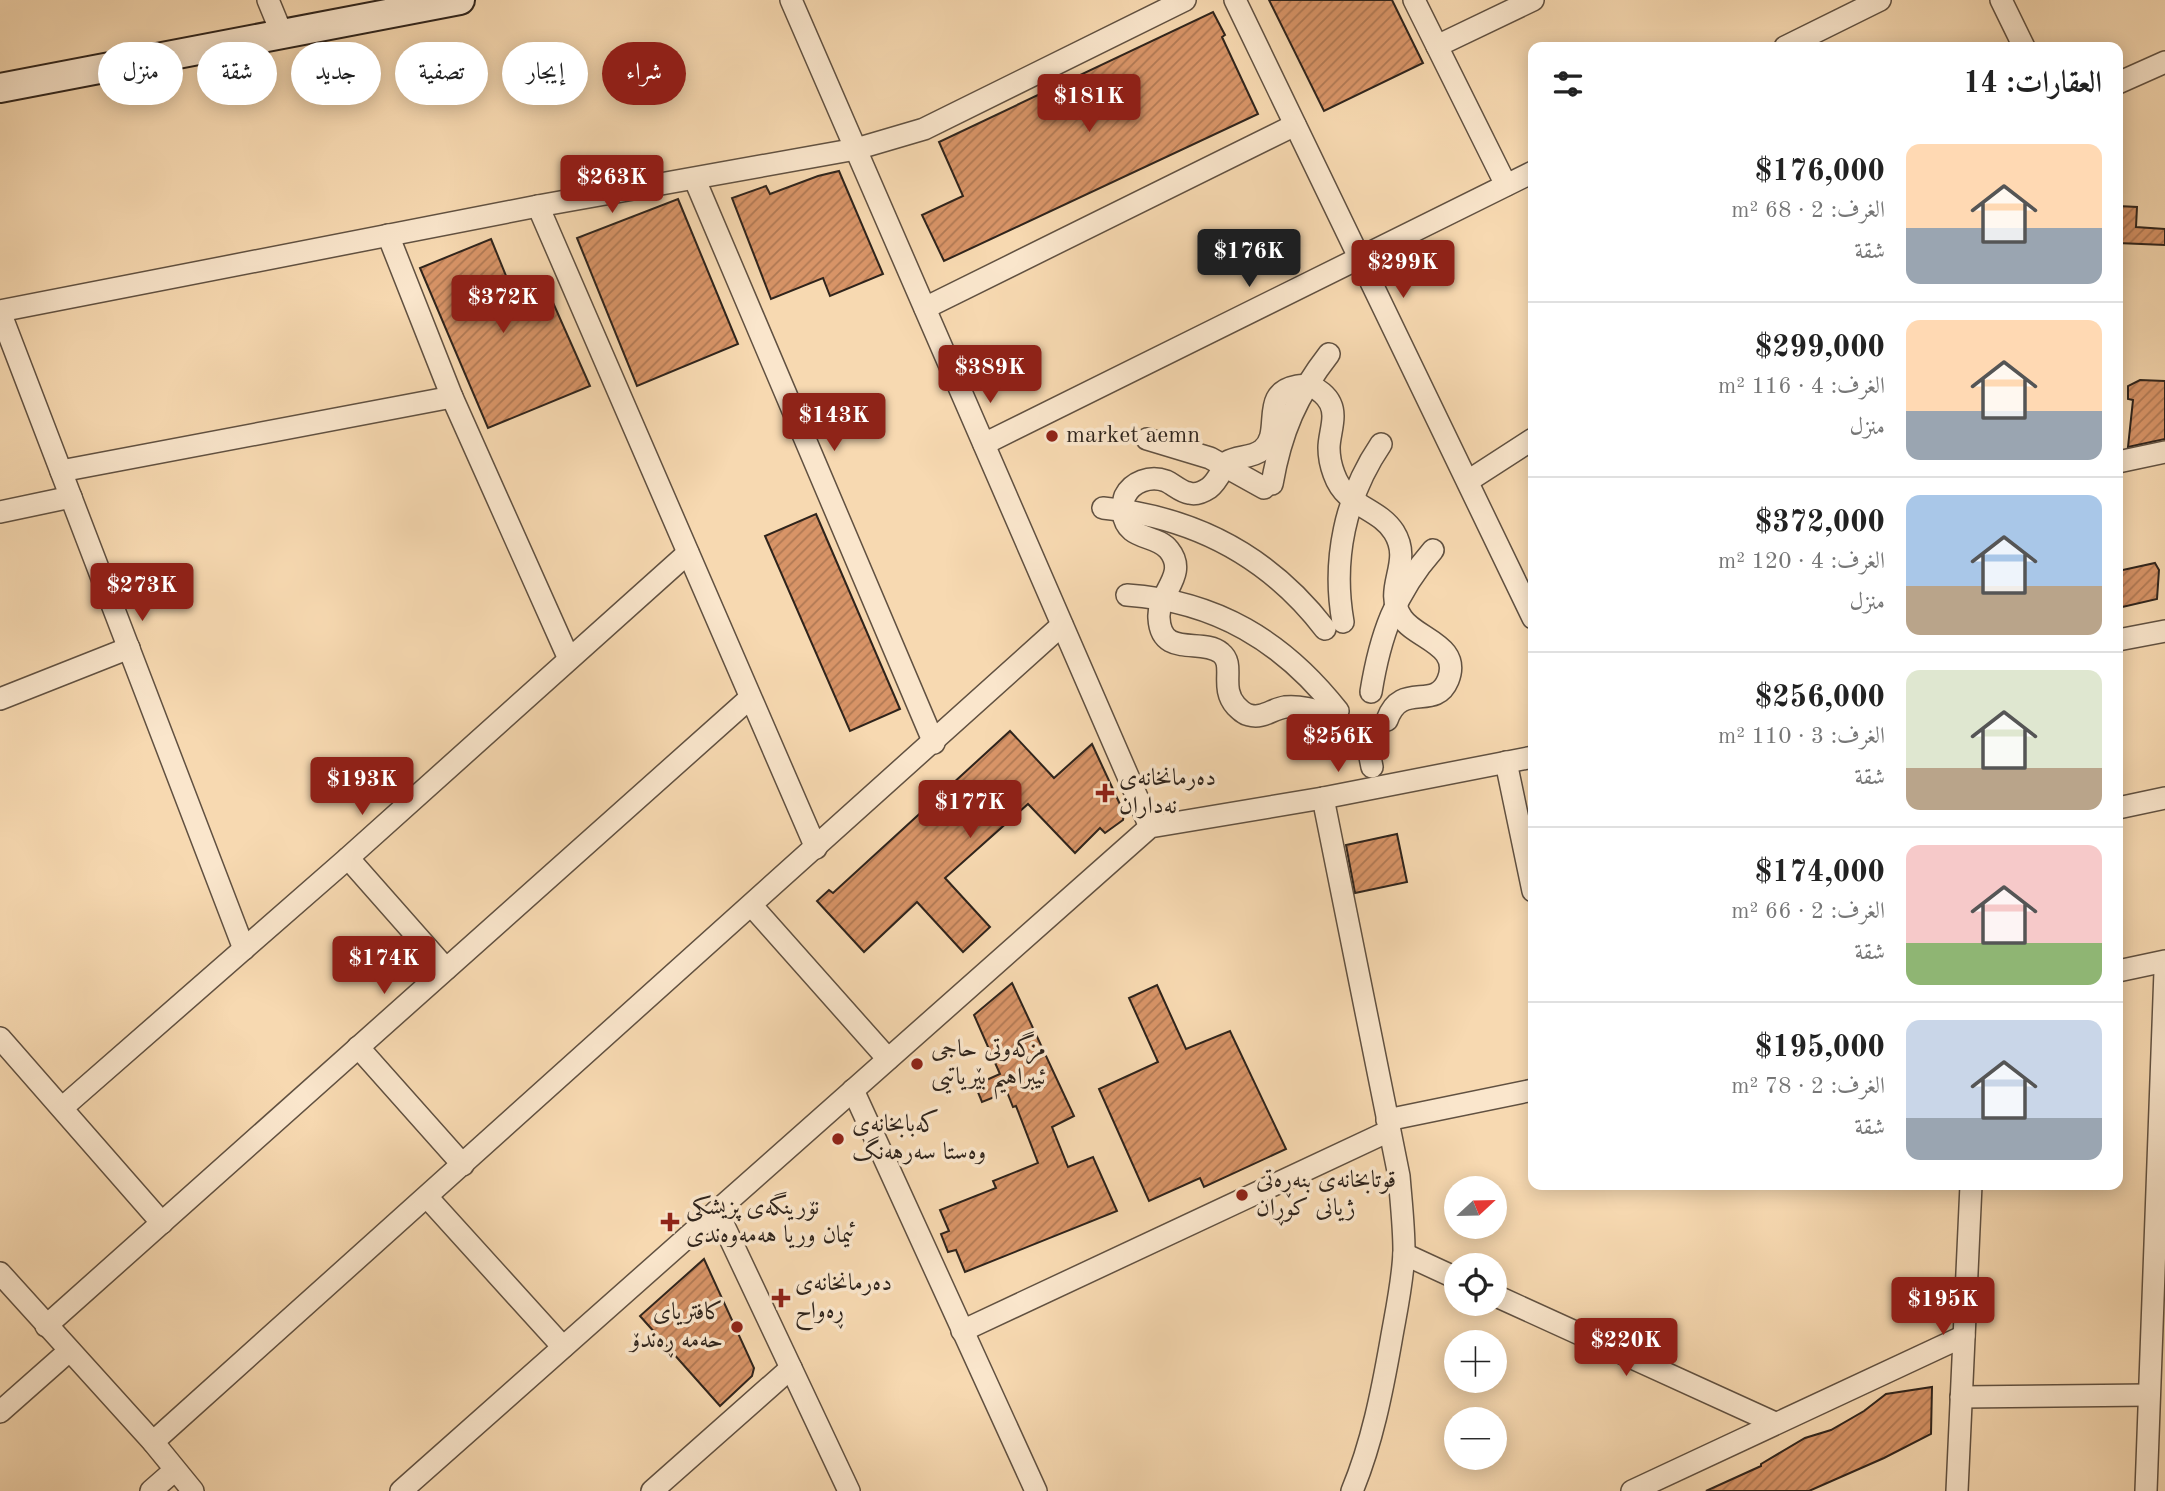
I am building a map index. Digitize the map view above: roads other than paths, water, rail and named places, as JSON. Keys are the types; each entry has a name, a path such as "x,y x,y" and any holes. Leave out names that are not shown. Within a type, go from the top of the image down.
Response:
{"street":[{"path":"268,0 282,34"},
{"path":"791,0 1150,827"},
{"path":"244,949 0,311 538,206 695,180 856,149 924,129 1185,0"},
{"path":"1235,0 1468,481 1527,591"},
{"path":"1414,0 1506,185"},
{"path":"1437,46 1533,0"},
{"path":"1794,42 1880,0"},
{"path":"2001,0 2022,42"},
{"path":"0,88 445,1"},
{"path":"2123,81 2165,62"},
{"path":"925,308 1295,125"},
{"path":"984,444 1528,174"},
{"path":"695,180 934,743"},
{"path":"538,206 816,849"},
{"path":"388,235 452,397 569,659"},
{"path":"1147,439 1194,452 1268,486 1284,433 1305,386 1329,354"},
{"path":"1113,509 1133,485 1141,481 1165,481 1189,494 1200,493 1214,483 1231,460 1261,451 1271,435 1273,407 1277,398 1286,391 1305,386 1325,395 1333,414 1329,445 1335,477 1352,500 1394,531 1399,545 1401,567 1394,590 1395,604 1401,618 1409,627 1440,645 1448,658 1450,668 1449,679 1440,690 1433,695 1402,699 1390,711 1387,720"},
{"path":"61,471 452,397"},
{"path":"1468,481 1528,442"},
{"path":"1113,509 1173,521 1197,529 1243,553 1269,570 1334,626 1339,603 1340,551 1352,500 1362,475 1381,444"},
{"path":"2123,462 2165,452"},
{"path":"0,512 71,497"},
{"path":"1113,509 1124,518 1130,528 1170,550 1174,559 1175,580 1162,599 1158,618 1160,627 1167,637 1181,646 1206,646 1220,652 1228,664 1228,694 1240,711 1259,716 1280,708 1297,707 1337,714 1311,679 1289,658 1237,624 1211,611 1162,599 1127,595"},
{"path":"1371,692 1377,655 1395,604 1419,565 1433,550"},
{"path":"62,1108 348,858 688,553"},
{"path":"153,1441 816,849 1062,625"},
{"path":"2123,639 2165,631"},
{"path":"0,699 129,648"},
{"path":"46,1326 750,698"},
{"path":"401,1491 1150,827 1323,798 1528,758"},
{"path":"1506,762 1528,867"},
{"path":"1323,798 1399,1176 1404,1254 1379,1407 1352,1491"},
{"path":"2123,807 2165,798"},
{"path":"348,858 446,969"},
{"path":"752,906 888,1059"},
{"path":"2123,970 2165,961"},
{"path":"2146,1491 2156,1453 2150,1395 2165,971"},
{"path":"0,1038 162,1223"},
{"path":"358,1047 463,1165"},
{"path":"853,1090 1037,1491"},
{"path":"962,1331 1388,1126 1528,1091"},
{"path":"1957,1491 1971,1190"},
{"path":"427,1196 563,1347"},
{"path":"717,1211 849,1491"},
{"path":"1404,1254 1444,1272"},
{"path":"0,1273 153,1441 193,1491"},
{"path":"1507,1301 1775,1423"},
{"path":"1632,1491 1964,1336"},
{"path":"0,1412 69,1351"},
{"path":"654,1490 791,1367"},
{"path":"1961,1397 2150,1395"},
{"path":"151,1491 175,1470"}],"place":[{"name":"market aemn","path":"1052,436"},
{"name":"دەرمانخانەی نەداران","path":"1105,793"},
{"name":"مزگەوتی حاجی ئیبراهیم بێریاتیی","path":"917,1064"},
{"name":"کەبابخانەی وەستا سەرهەنگ","path":"838,1139"},
{"name":"قوتابخانەی بنەڕەتی ژیانی کوڕان","path":"1242,1195"},
{"name":"نۆرینگەی پزیشکی ئیمان وریا هەمەوەندی","path":"670,1222"},
{"name":"دەرمانخانەی ڕەواح","path":"781,1298"},
{"name":"کافتریای حەمە ڕەندۆ","path":"737,1327"}]}
